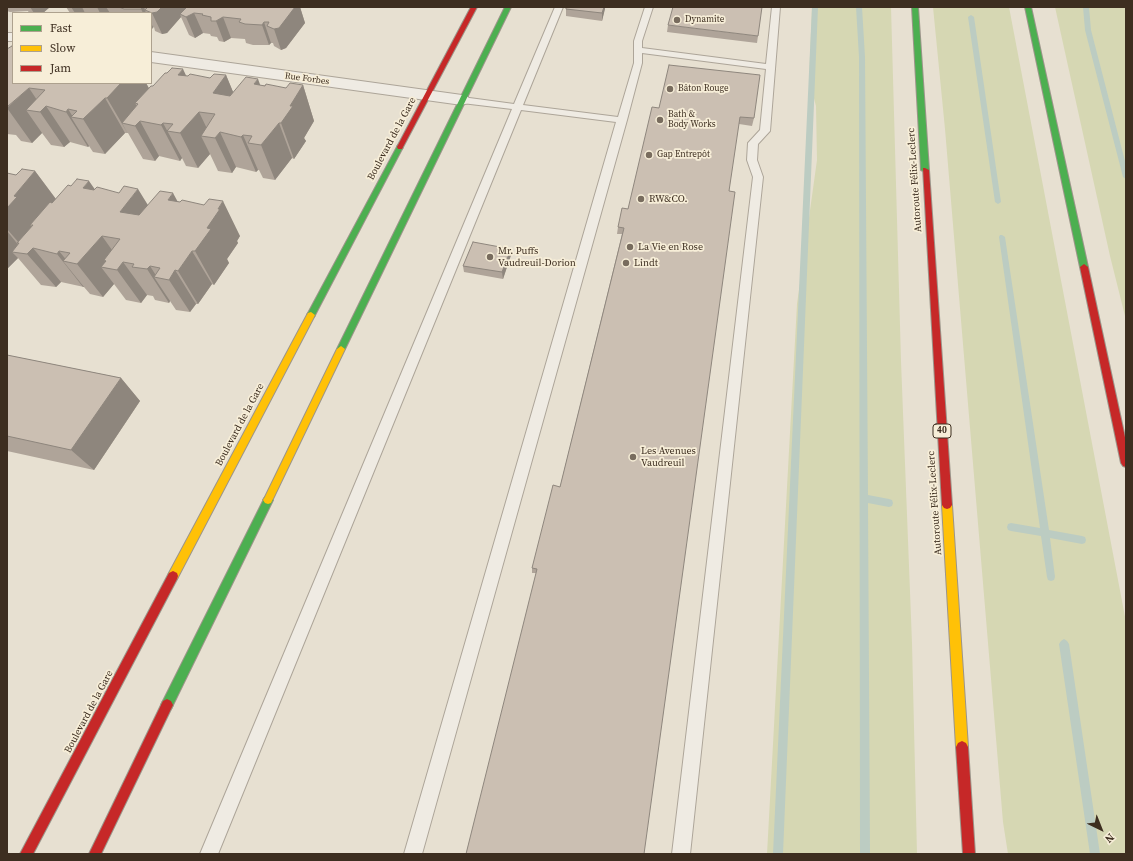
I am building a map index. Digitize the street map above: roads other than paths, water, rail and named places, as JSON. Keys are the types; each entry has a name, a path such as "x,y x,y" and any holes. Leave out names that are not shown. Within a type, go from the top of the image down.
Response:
{"main road":[{"name":"Boulevard de la Gare","path":"26,854 474,7"},
{"path":"95,854 508,7"},
{"name":"Autoroute Félix-Leclerc","path":"915,7 969,854"},
{"path":"1028,7 1126,463"}],"street":[{"name":"Rue Forbes","path":"152,57 462,100"}],"lane":[{"path":"209,854 558,7"},
{"path":"413,854 638,63 638,41 648,7"},
{"path":"681,854 758,177 752,160 753,143 765,131 776,7"},
{"path":"638,50 771,67"},
{"path":"462,100 516,108 622,120"}],"waterway":[{"path":"778,854 815,7"},
{"path":"859,7 862,57 864,498"},
{"path":"1086,7 1088,30 1126,177"},
{"path":"971,17 998,202"},
{"path":"1002,237 1045,533"},
{"path":"864,498 889,503"},
{"path":"864,498 865,854"},
{"path":"1011,527 1045,533"},
{"path":"1045,533 1082,540"},
{"path":"1045,533 1051,577"},
{"path":"1064,644 1095,854"}],"place":[{"name":"Dynamite","path":"677,20"},
{"name":"Bâton Rouge","path":"670,89"},
{"name":"Bath & Body Works","path":"660,120"},
{"name":"Gap Entrepôt","path":"649,155"},
{"name":"RW&CO.","path":"641,199"},
{"name":"La Vie en Rose","path":"630,247"},
{"name":"Mr. Puffs Vaudreuil-Dorion","path":"490,257"},
{"name":"Lindt","path":"626,263"},
{"name":"Les Avenues Vaudreuil","path":"633,457"}]}
